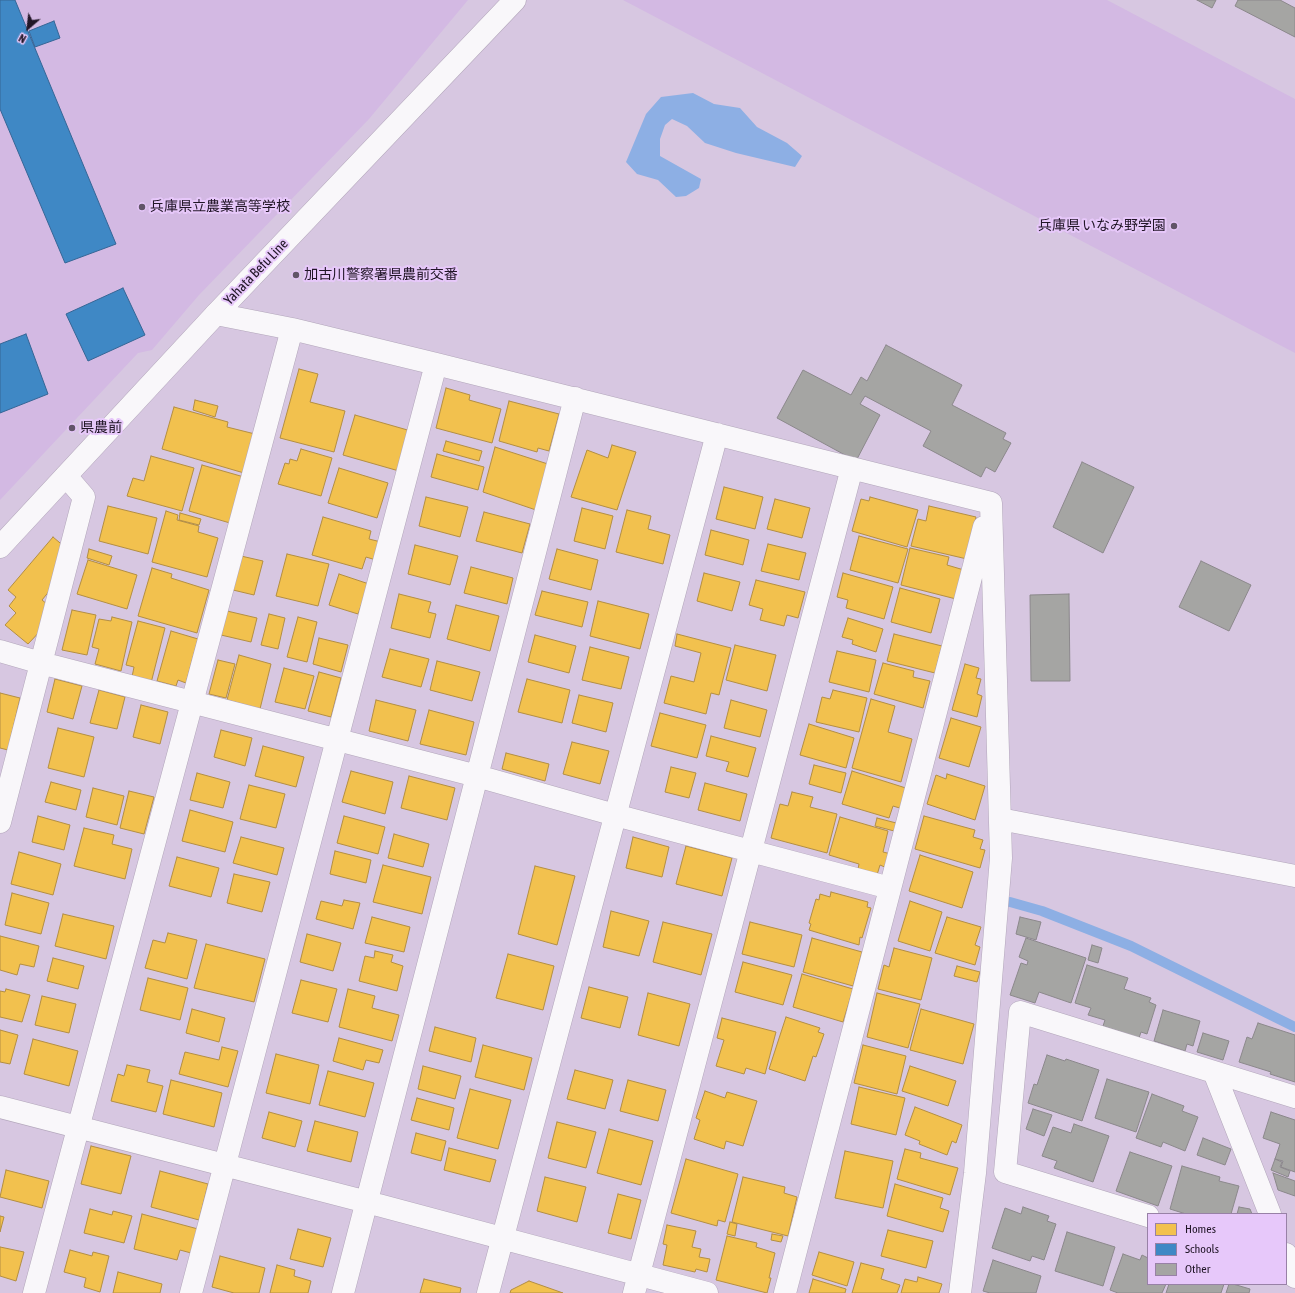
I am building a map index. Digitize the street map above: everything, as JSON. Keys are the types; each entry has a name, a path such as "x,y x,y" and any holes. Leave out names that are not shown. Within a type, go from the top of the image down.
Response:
{"street":[{"name":"Yahata Befu Line","path":"0,547 216,314 515,0"},
{"path":"216,314 292,329 436,364 991,503"},
{"path":"34,1293 292,329"},
{"path":"191,1293 436,364"},
{"path":"343,1293 575,398"},
{"path":"488,1293 717,434"},
{"path":"636,1284 852,468"},
{"path":"0,822 84,497 66,476"},
{"path":"960,1293 976,1166 1001,858 991,503"},
{"path":"785,1293 991,503"},
{"path":"0,651 41,663 477,776 615,815 890,888"},
{"path":"1000,819 1295,876"},
{"path":"1147,1216 1005,1172 1020,1012 1295,1097"},
{"path":"1214,1072 1270,1213"},
{"path":"0,1106 503,1238 636,1284 707,1293"}],"shaded area":[{"name":"兵庫県立農業高等学校","path":"0,0 468,0 369,119 199,295 152,350 138,353 0,500"},
{"name":"兵庫県 いなみ野学園","path":"623,0 1107,0 1295,99 1295,353"}],"water":[{"path":"693,93 714,104 740,108 757,127 787,143 802,156 795,167 736,153 705,143 687,126 672,119 665,125 660,139 660,156 701,179 699,188 686,196 676,197 658,180 637,174 626,162 646,114 661,97"}],"building: Homes":[{"path":"299,369 318,374 310,402 345,411 334,452 280,438"},
{"path":"446,388 470,395 469,400 501,409 492,443 436,428"},
{"path":"195,400 218,406 215,417 193,410"},
{"path":"509,401 559,414 549,451 538,448 537,452 499,441"},
{"path":"174,407 228,422 227,427 255,434 244,473 162,449"},
{"path":"355,415 411,431 399,471 343,455"},
{"path":"446,441 482,451 479,461 443,451"},
{"path":"612,445 636,452 617,510 571,497 587,450 608,458"},
{"path":"495,447 551,465 536,510 483,492"},
{"path":"301,449 332,458 321,496 278,484 285,463 289,464 290,459 297,461"},
{"path":"437,454 484,467 478,490 431,477"},
{"path":"151,456 194,468 182,511 127,496 133,478 144,481"},
{"path":"202,465 244,477 230,523 189,511"},
{"path":"339,468 388,483 377,518 328,503"},
{"path":"724,487 763,497 755,529 716,519"},
{"path":"426,497 468,507 460,537 419,526"},
{"path":"870,497 918,510 907,547 852,531 861,499 869,501"},
{"path":"775,499 810,508 802,538 767,529"},
{"path":"108,506 157,518 148,554 99,541"},
{"path":"929,506 976,517 967,559 911,546 918,519 926,521"},
{"path":"582,508 613,516 605,549 574,541"},
{"path":"627,510 651,516 648,529 670,535 663,564 616,552"},
{"path":"166,511 178,515 177,520 199,526 198,532 218,538 207,577 152,562"},
{"path":"484,512 530,524 522,553 476,541"},
{"path":"180,513 201,519 199,525 179,520"},
{"path":"323,517 371,531 369,539 381,542 376,560 366,557 362,569 312,555"},
{"path":"711,530 749,540 743,565 705,555"},
{"path":"859,536 908,549 898,583 850,570"},
{"path":"53,537 66,548 59,579 42,600 53,609 44,627 28,644 5,625 16,613 9,606 16,597 8,590"},
{"path":"768,544 806,553 799,580 761,571"},
{"path":"415,545 458,556 450,585 408,574"},
{"path":"910,548 949,557 947,565 964,570 956,599 901,585"},
{"path":"89,549 112,556 109,565 87,558"},
{"path":"557,549 598,560 591,590 549,579"},
{"path":"287,554 329,564 318,606 276,596"},
{"path":"241,556 263,561 254,595 233,590"},
{"path":"88,560 137,575 127,609 77,594"},
{"path":"471,567 513,578 507,604 464,593"},
{"path":"152,568 172,574 171,578 209,590 197,633 138,616"},
{"path":"704,573 740,582 732,611 697,601"},
{"path":"843,573 893,587 884,619 846,608 848,600 837,597"},
{"path":"339,574 369,584 358,614 329,605"},
{"path":"756,580 805,592 798,618 787,615 784,626 760,620 763,609 749,605"},
{"path":"900,588 940,599 931,633 891,622"},
{"path":"542,591 588,602 582,627 535,615"},
{"path":"399,594 431,602 428,612 436,614 430,638 391,628"},
{"path":"598,601 649,614 640,649 590,636"},
{"path":"456,605 499,616 490,651 447,639"},
{"path":"72,610 96,615 87,655 62,650"},
{"path":"227,611 257,618 251,642 221,635"},
{"path":"269,614 285,618 278,649 261,645"},
{"path":"112,617 132,622 121,671 95,664 99,649 92,647 99,619 111,621"},
{"path":"298,617 317,622 307,662 287,657"},
{"path":"848,618 883,629 876,652 852,644 853,640 842,637"},
{"path":"138,621 165,628 151,683 132,677 134,667 126,665"},
{"path":"171,631 198,639 186,683 178,680 176,686 157,681"},
{"path":"677,634 731,648 719,695 711,693 706,714 664,703 671,676 694,682 701,653 675,646"},
{"path":"894,634 942,646 935,673 887,661"},
{"path":"535,635 576,646 569,673 528,662"},
{"path":"319,638 348,645 341,672 313,664"},
{"path":"735,645 776,655 767,691 726,680"},
{"path":"590,647 629,657 621,689 582,680"},
{"path":"390,649 429,659 421,687 382,677"},
{"path":"837,651 876,660 869,692 829,682"},
{"path":"239,655 271,664 260,709 227,700"},
{"path":"218,660 235,664 226,698 209,694"},
{"path":"437,661 480,672 472,701 430,690"},
{"path":"883,663 914,671 913,677 930,681 923,708 874,694"},
{"path":"965,664 979,668 976,678 981,679 977,694 982,696 977,717 952,710"},
{"path":"284,668 314,676 305,709 275,702"},
{"path":"319,672 341,678 331,717 308,711"},
{"path":"55,679 82,686 73,719 47,712"},
{"path":"527,679 570,690 562,723 518,712"},
{"path":"99,690 125,697 117,729 90,723"},
{"path":"833,690 867,698 859,732 816,722 822,697 830,699"},
{"path":"0,693 20,698 8,750 0,748"},
{"path":"579,695 613,703 606,732 572,723"},
{"path":"871,699 895,706 888,732 912,739 901,782 852,768"},
{"path":"376,700 416,710 408,741 369,731"},
{"path":"731,700 767,710 760,737 724,728"},
{"path":"141,705 168,712 160,744 133,737"},
{"path":"429,710 474,722 466,755 420,744"},
{"path":"660,713 706,725 697,758 651,746"},
{"path":"951,718 981,727 969,767 939,758"},
{"path":"809,724 854,738 846,768 800,755"},
{"path":"58,728 94,737 84,777 48,768"},
{"path":"221,730 252,738 245,766 214,757"},
{"path":"711,736 756,748 748,777 726,771 729,762 706,756"},
{"path":"572,742 609,751 600,784 563,774"},
{"path":"263,746 304,757 296,787 255,776"},
{"path":"506,753 549,764 545,781 502,769"},
{"path":"814,765 846,773 841,793 809,784"},
{"path":"671,767 696,773 689,798 665,792"},
{"path":"351,771 393,782 385,814 342,802"},
{"path":"852,771 909,789 903,809 893,806 889,818 842,804"},
{"path":"197,773 230,782 223,808 190,800"},
{"path":"947,774 985,786 975,820 927,804 936,775 946,779"},
{"path":"409,776 455,788 447,820 401,808"},
{"path":"51,782 81,790 76,810 45,802"},
{"path":"705,783 747,794 740,821 698,810"},
{"path":"249,785 285,794 276,828 240,819"},
{"path":"93,788 124,796 117,825 86,817"},
{"path":"129,791 154,797 144,834 120,828"},
{"path":"792,792 813,797 810,807 837,814 827,853 771,838 780,804 788,806"},
{"path":"190,810 233,822 225,852 182,841"},
{"path":"38,816 70,825 64,850 32,842"},
{"path":"344,816 385,827 378,854 337,843"},
{"path":"924,816 975,830 973,837 983,840 980,849 985,850 980,868 915,849"},
{"path":"840,817 888,831 883,852 891,854 887,868 880,865 877,875 858,869 859,864 829,855"},
{"path":"877,818 900,824 898,832 875,826"},
{"path":"84,828 114,835 112,844 132,849 125,879 74,866"},
{"path":"394,834 429,844 423,867 388,858"},
{"path":"241,837 284,848 277,875 233,863"},
{"path":"633,837 669,847 662,877 626,868"},
{"path":"686,846 732,858 722,896 676,884"},
{"path":"335,851 371,860 366,883 330,874"},
{"path":"19,852 61,864 53,895 11,884"},
{"path":"920,855 973,872 962,908 909,891"},
{"path":"177,857 219,868 211,897 169,886"},
{"path":"383,865 431,877 422,914 373,902"},
{"path":"535,866 575,876 557,945 518,934"},
{"path":"234,874 270,882 262,912 227,903"},
{"path":"831,892 868,902 867,907 871,908 862,938 860,937 859,945 809,930 811,924 809,923 816,899 819,900 820,894 830,897"},
{"path":"12,893 49,903 41,934 5,925"},
{"path":"344,900 360,903 353,929 316,919 321,901 342,906"},
{"path":"910,901 942,912 930,951 898,941"},
{"path":"611,911 649,921 639,956 603,947"},
{"path":"63,914 114,926 106,959 55,946"},
{"path":"372,917 410,927 404,952 365,943"},
{"path":"947,917 981,927 975,945 980,947 975,965 935,953"},
{"path":"663,922 712,934 701,975 653,962"},
{"path":"750,922 802,935 794,967 742,954"},
{"path":"168,933 197,940 187,979 145,968 153,940 165,943"},
{"path":"307,934 341,943 333,971 300,962"},
{"path":"0,936 39,946 34,967 20,964 17,975 0,970"},
{"path":"812,938 862,952 853,986 803,972"},
{"path":"206,944 265,959 254,1002 194,988"},
{"path":"894,948 932,958 921,1000 878,989 884,965 889,967"},
{"path":"375,951 393,955 391,962 403,966 397,991 359,981 365,956 374,958"},
{"path":"508,954 554,966 543,1010 496,998"},
{"path":"53,958 84,966 78,989 47,981"},
{"path":"743,962 792,975 783,1005 735,992"},
{"path":"957,966 980,972 977,982 954,976"},
{"path":"802,974 853,989 843,1022 793,1007"},
{"path":"148,978 188,988 180,1020 140,1010"},
{"path":"301,980 337,989 328,1022 292,1013"},
{"path":"589,987 628,997 620,1028 581,1018"},
{"path":"6,989 30,995 22,1022 0,1017 0,991 5,992"},
{"path":"348,989 375,996 372,1008 399,1015 392,1041 339,1027"},
{"path":"648,993 690,1004 679,1046 638,1035"},
{"path":"877,993 920,1004 908,1048 867,1037"},
{"path":"42,996 76,1004 69,1033 35,1025"},
{"path":"192,1009 225,1018 219,1042 186,1033"},
{"path":"921,1009 974,1024 963,1064 910,1050"},
{"path":"786,1017 820,1028 818,1032 824,1034 816,1057 813,1056 805,1081 769,1069"},
{"path":"722,1018 776,1032 765,1074 746,1068 744,1074 716,1066 724,1040 717,1038"},
{"path":"435,1027 476,1038 471,1062 429,1051"},
{"path":"0,1030 18,1035 10,1064 0,1062"},
{"path":"339,1038 383,1050 379,1063 366,1060 363,1070 333,1061"},
{"path":"33,1039 78,1051 69,1086 24,1074"},
{"path":"483,1045 532,1058 524,1090 475,1077"},
{"path":"863,1045 906,1056 897,1094 854,1083"},
{"path":"222,1047 238,1051 228,1087 179,1074 185,1052 219,1060"},
{"path":"276,1054 319,1065 310,1104 266,1093"},
{"path":"127,1065 150,1070 147,1082 163,1086 156,1112 111,1101 118,1074 124,1076"},
{"path":"423,1066 461,1076 455,1099 418,1089"},
{"path":"910,1066 956,1081 948,1106 902,1091"},
{"path":"575,1070 613,1080 605,1109 567,1099"},
{"path":"328,1071 374,1083 365,1117 319,1105"},
{"path":"171,1080 222,1093 214,1127 163,1114"},
{"path":"628,1080 666,1090 658,1121 620,1111"},
{"path":"859,1087 905,1098 896,1135 851,1124"},
{"path":"470,1089 511,1100 498,1149 457,1138"},
{"path":"705,1091 725,1098 727,1092 757,1101 743,1146 726,1141 724,1149 694,1139 700,1120 696,1118"},
{"path":"417,1098 454,1108 449,1130 411,1120"},
{"path":"915,1107 962,1125 956,1143 952,1141 947,1155 919,1144 920,1141 905,1135"},
{"path":"269,1112 302,1121 295,1147 262,1138"},
{"path":"315,1121 358,1132 351,1162 307,1151"},
{"path":"557,1122 596,1132 586,1168 548,1158"},
{"path":"609,1129 653,1141 641,1185 597,1173"},
{"path":"416,1133 446,1141 441,1161 411,1153"},
{"path":"91,1146 131,1156 121,1194 81,1184"},
{"path":"449,1148 496,1160 490,1182 444,1170"},
{"path":"905,1149 921,1153 920,1158 958,1168 950,1195 897,1179"},
{"path":"845,1151 893,1161 883,1208 835,1198"},
{"path":"686,1159 738,1174 725,1222 718,1220 717,1226 671,1213"},
{"path":"6,1170 49,1181 42,1208 0,1197"},
{"path":"160,1171 208,1184 199,1220 151,1207"},
{"path":"545,1177 586,1187 577,1222 537,1211"},
{"path":"743,1177 785,1187 784,1193 797,1197 788,1236 732,1222"},
{"path":"895,1184 943,1198 940,1208 949,1211 943,1232 887,1216"},
{"path":"618,1194 641,1200 631,1239 608,1233"},
{"path":"90,1209 112,1215 113,1211 132,1216 124,1243 84,1233"},
{"path":"142,1214 198,1229 191,1253 180,1250 177,1260 134,1249"},
{"path":"0,1216 4,1217 0,1232"},
{"path":"730,1222 737,1224 735,1236 727,1234"},
{"path":"667,1225 696,1231 692,1247 701,1249 699,1257 710,1259 707,1272 696,1269 695,1272 663,1265 667,1245 663,1244"},
{"path":"298,1229 331,1238 323,1267 290,1259"},
{"path":"888,1230 933,1241 926,1268 881,1256"},
{"path":"772,1234 783,1236 781,1242 771,1240"},
{"path":"727,1236 757,1243 756,1247 775,1253 767,1293 716,1280"},
{"path":"0,1247 24,1252 16,1281 0,1276"},
{"path":"70,1250 92,1256 93,1252 109,1256 100,1292 84,1287 86,1278 64,1272"},
{"path":"819,1252 854,1262 847,1286 812,1275"},
{"path":"220,1256 265,1268 259,1293 234,1293 212,1287"},
{"path":"861,1263 884,1269 881,1279 900,1285 897,1293 852,1293"},
{"path":"277,1265 295,1270 294,1276 311,1281 308,1293 270,1293"},
{"path":"118,1272 162,1284 160,1293 113,1293"},
{"path":"918,1277 942,1284 939,1293 901,1293 905,1279 917,1282"},
{"path":"424,1279 461,1288 460,1293 420,1293"},
{"path":"813,1279 846,1289 845,1293 809,1293"},
{"path":"529,1281 563,1293 510,1293 511,1290"}],"building: Schools":[{"path":"0,0 15,0 116,244 65,263 0,109"},
{"path":"54,21 60,38 35,47 29,31"},
{"path":"123,288 145,335 88,361 66,314"},
{"path":"26,334 48,394 0,413 0,344"}],"building: Other":[{"path":"1197,0 1216,0 1212,8"},
{"path":"1238,0 1280,0 1295,8 1295,37 1235,6"},
{"path":"886,345 962,385 952,405 1006,433 1003,439 1011,443 995,472 986,467 981,477 923,446 931,431 865,396 860,404 880,415 856,461 777,418 803,370 851,395 861,377 867,381"},
{"path":"1082,462 1134,487 1103,553 1053,527"},
{"path":"1201,561 1251,585 1229,631 1179,607"},
{"path":"1069,594 1070,681 1031,681 1030,595"},
{"path":"1020,917 1041,922 1036,940 1016,934"},
{"path":"1026,938 1086,958 1071,1003 1039,992 1035,1003 1010,995 1021,963 1027,965 1028,961 1019,957"},
{"path":"1092,945 1102,948 1098,963 1088,960"},
{"path":"1087,965 1128,978 1124,989 1151,998 1149,1002 1156,1005 1147,1034 1141,1032 1139,1038 1103,1026 1105,1020 1088,1015 1091,1008 1075,1003"},
{"path":"1163,1010 1200,1021 1193,1046 1187,1044 1185,1051 1154,1041"},
{"path":"1258,1023 1295,1035 1295,1082 1270,1074 1271,1072 1239,1062 1247,1037 1252,1039"},
{"path":"1203,1033 1229,1041 1223,1060 1197,1052"},
{"path":"1047,1055 1065,1061 1066,1059 1099,1070 1082,1121 1028,1103 1034,1084 1037,1085"},
{"path":"1107,1079 1149,1092 1136,1132 1095,1118"},
{"path":"1152,1094 1184,1106 1182,1111 1198,1117 1185,1151 1163,1142 1161,1147 1136,1138"},
{"path":"1033,1109 1052,1115 1044,1136 1026,1129"},
{"path":"1271,1112 1295,1120 1295,1172 1281,1167 1283,1161 1275,1159 1280,1144 1263,1138"},
{"path":"1074,1124 1109,1136 1093,1182 1054,1168 1057,1161 1042,1156 1053,1127 1071,1133"},
{"path":"1203,1138 1231,1149 1225,1165 1197,1155"},
{"path":"1130,1152 1172,1166 1158,1206 1116,1191"},
{"path":"1275,1159 1282,1162 1280,1167 1290,1171 1288,1177 1271,1170"},
{"path":"1182,1166 1220,1177 1219,1181 1239,1186 1231,1213 1183,1213 1170,1209"},
{"path":"1273,1173 1295,1181 1295,1196 1278,1190"},
{"path":"1023,1207 1049,1216 1047,1221 1056,1224 1044,1260 1032,1256 1030,1261 992,1248 1005,1208 1021,1214"},
{"path":"1239,1207 1250,1209 1252,1213 1237,1213"},
{"path":"1067,1232 1115,1247 1103,1286 1055,1271"},
{"path":"1123,1254 1140,1260 1142,1255 1147,1258 1147,1285 1166,1285 1162,1293 1118,1293 1110,1290"},
{"path":"993,1260 1041,1276 1036,1293 990,1293 983,1291"},
{"path":"1169,1285 1224,1285 1221,1293 1166,1293"},
{"path":"1229,1285 1236,1285 1250,1289 1249,1293 1226,1293"}],"waterway":[{"path":"1010,902 1042,911 1131,946 1295,1027"}],"place":[{"name":"兵庫県立農業高等学校","path":"142,207"},
{"name":"兵庫県 いなみ野学園","path":"1174,226"},
{"name":"加古川警察署県農前交番","path":"296,275"},
{"name":"県農前","path":"72,428"}]}
